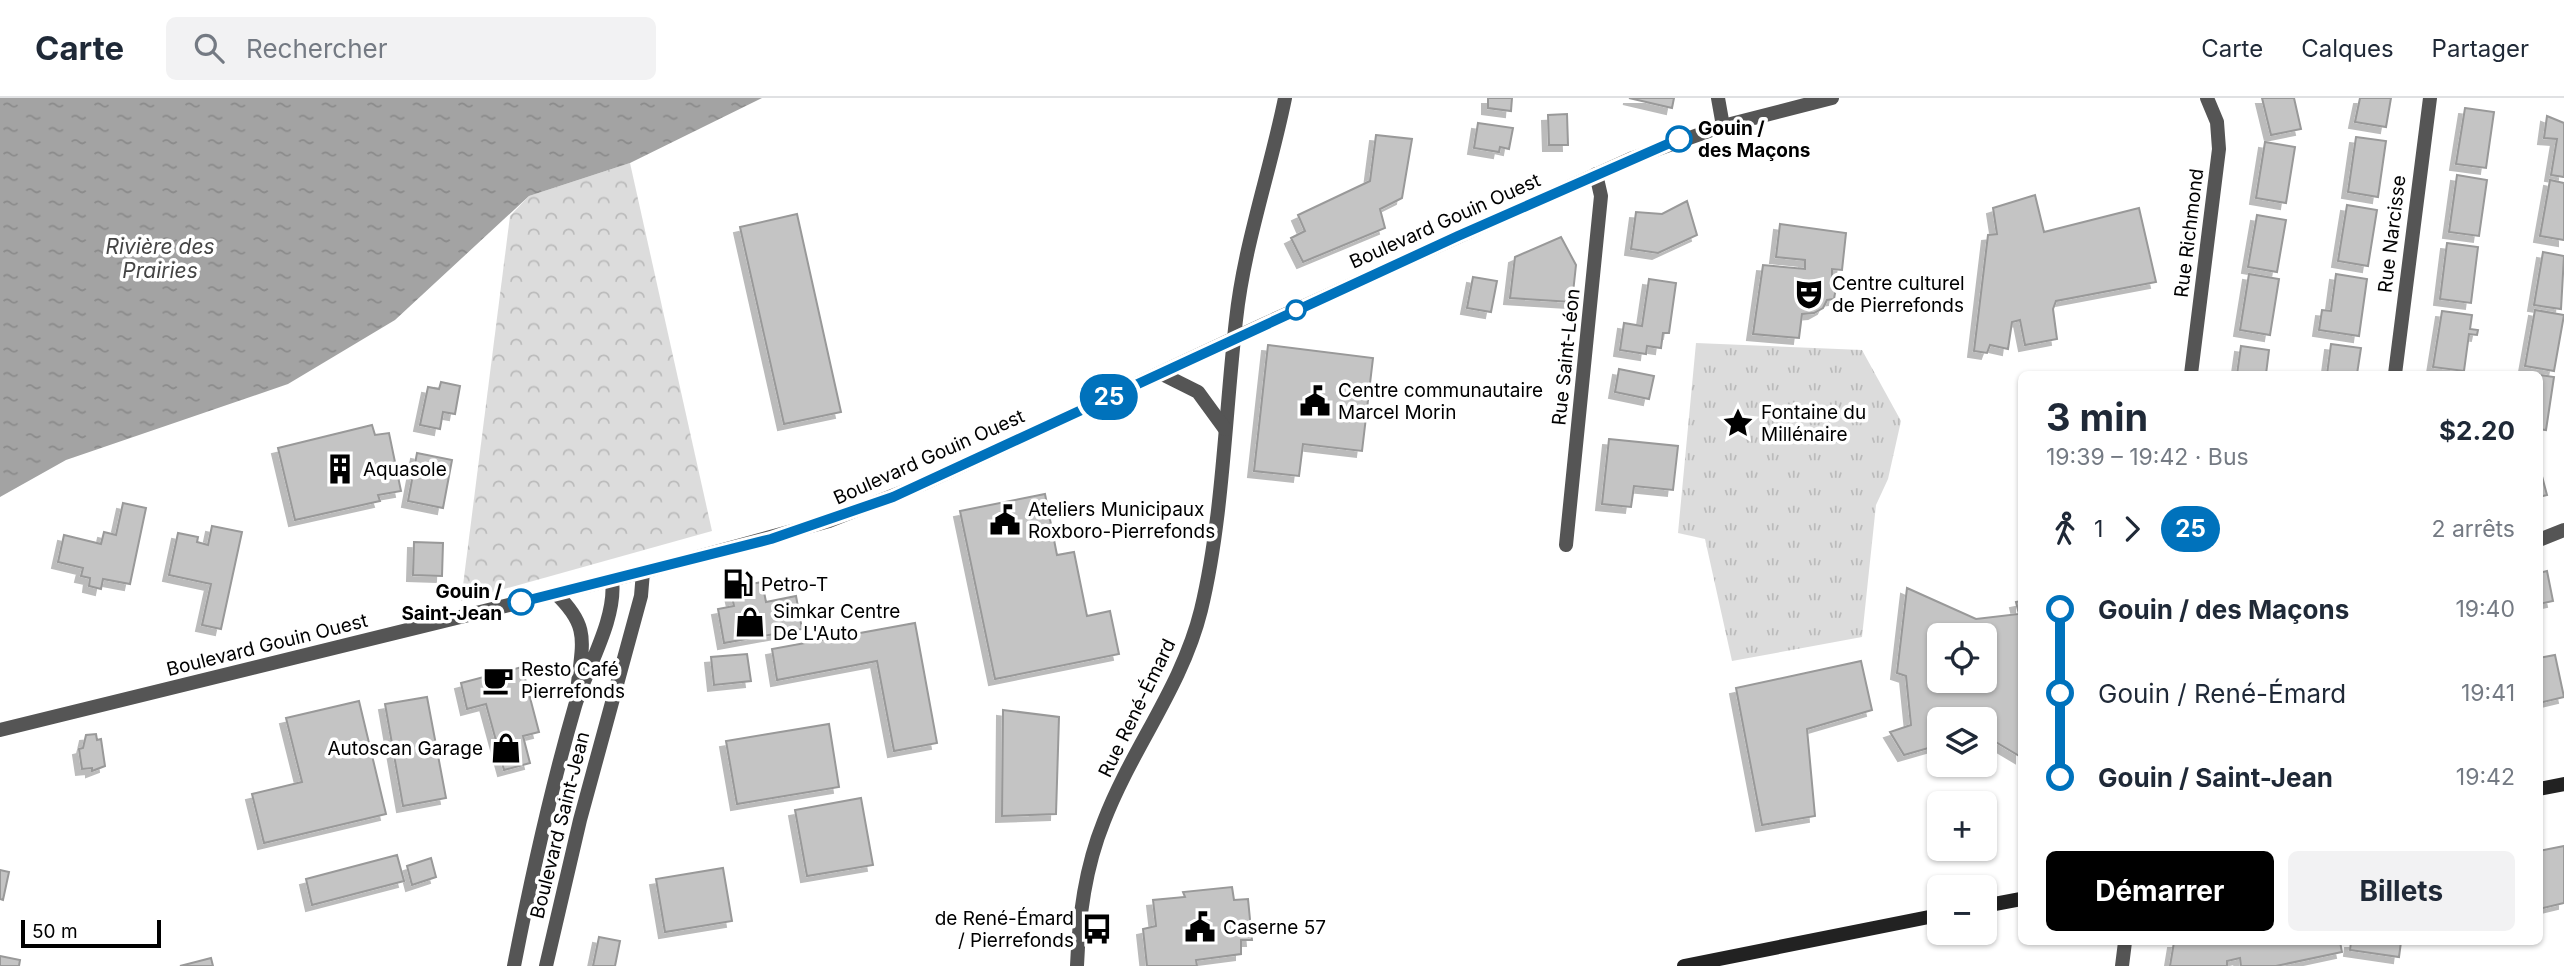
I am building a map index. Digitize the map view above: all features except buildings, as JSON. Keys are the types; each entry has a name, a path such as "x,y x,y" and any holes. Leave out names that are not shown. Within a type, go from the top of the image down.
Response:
{"main road":[{"path":"2543,788 2564,785"},
{"path":"1997,904 2018,900"},
{"path":"1684,966 1927,917"}],"street":[{"name":"Rue René-Émard","path":"1077,966 1081,905 1095,844 1129,768 1172,689 1201,609 1234,339 1246,266 1285,98"},
{"path":"1718,98 1723,126"},
{"name":"Boulevard Gouin Ouest","path":"0,730 612,580 804,529 893,497 1596,174 1679,139 1832,98"},
{"name":"Rue Richmond","path":"2191,371 2219,149 2217,122 2207,98"},
{"name":"Rue Narcisse","path":"2395,371 2430,98"},
{"name":"Rue Saint-Léon","path":"1566,545 1601,196 1596,174"},
{"path":"1160,373 1198,392 1224,429"},
{"path":"2543,538 2564,530"},
{"name":"Boulevard Saint-Jean","path":"546,966 580,820 642,596 643,572"},
{"name":"Boulevard Saint-Jean","path":"514,966 536,860 576,703 611,602 612,580"},
{"path":"555,593 573,611 581,626 583,640 576,703"},
{"path":"2122,966 2125,945"}],"green space":[{"path":"630,163 712,531 461,601 510,216 529,196"},
{"path":"1696,343 1862,350 1901,421 1888,479 1876,505 1862,637 1732,661 1705,539 1678,533"}],"water":[{"name":"Rivière des Prairies","path":"0,98 762,98 630,163 529,196 395,320 288,384 66,460 0,497"}],"bus line":[{"name":"25","path":"521,602 771,539 893,497 1260,326 1679,139"}],"place":[{"name":"Gouin / des Maçons","path":"1679,139"},
{"name":"Centre culturel de Pierrefonds","path":"1809,294"},
{"name":"Centre communautaire Marcel Morin","path":"1315,401"},
{"name":"Fontaine du Millénaire","path":"1738,423"},
{"name":"Aquasole","path":"340,469"},
{"name":"Ateliers Municipaux Roxboro-Pierrefonds","path":"1005,520"},
{"name":"Petro-T","path":"738,584"},
{"name":"Gouin / Saint-Jean","path":"521,602"},
{"name":"Simkar Centre De L'Auto","path":"750,622"},
{"name":"Resto Café Pierrefonds","path":"498,680"},
{"name":"Autoscan Garage","path":"506,748"},
{"name":"Caserne 57","path":"1200,927"},
{"name":"de René-Émard / Pierrefonds","path":"1097,929"}]}
